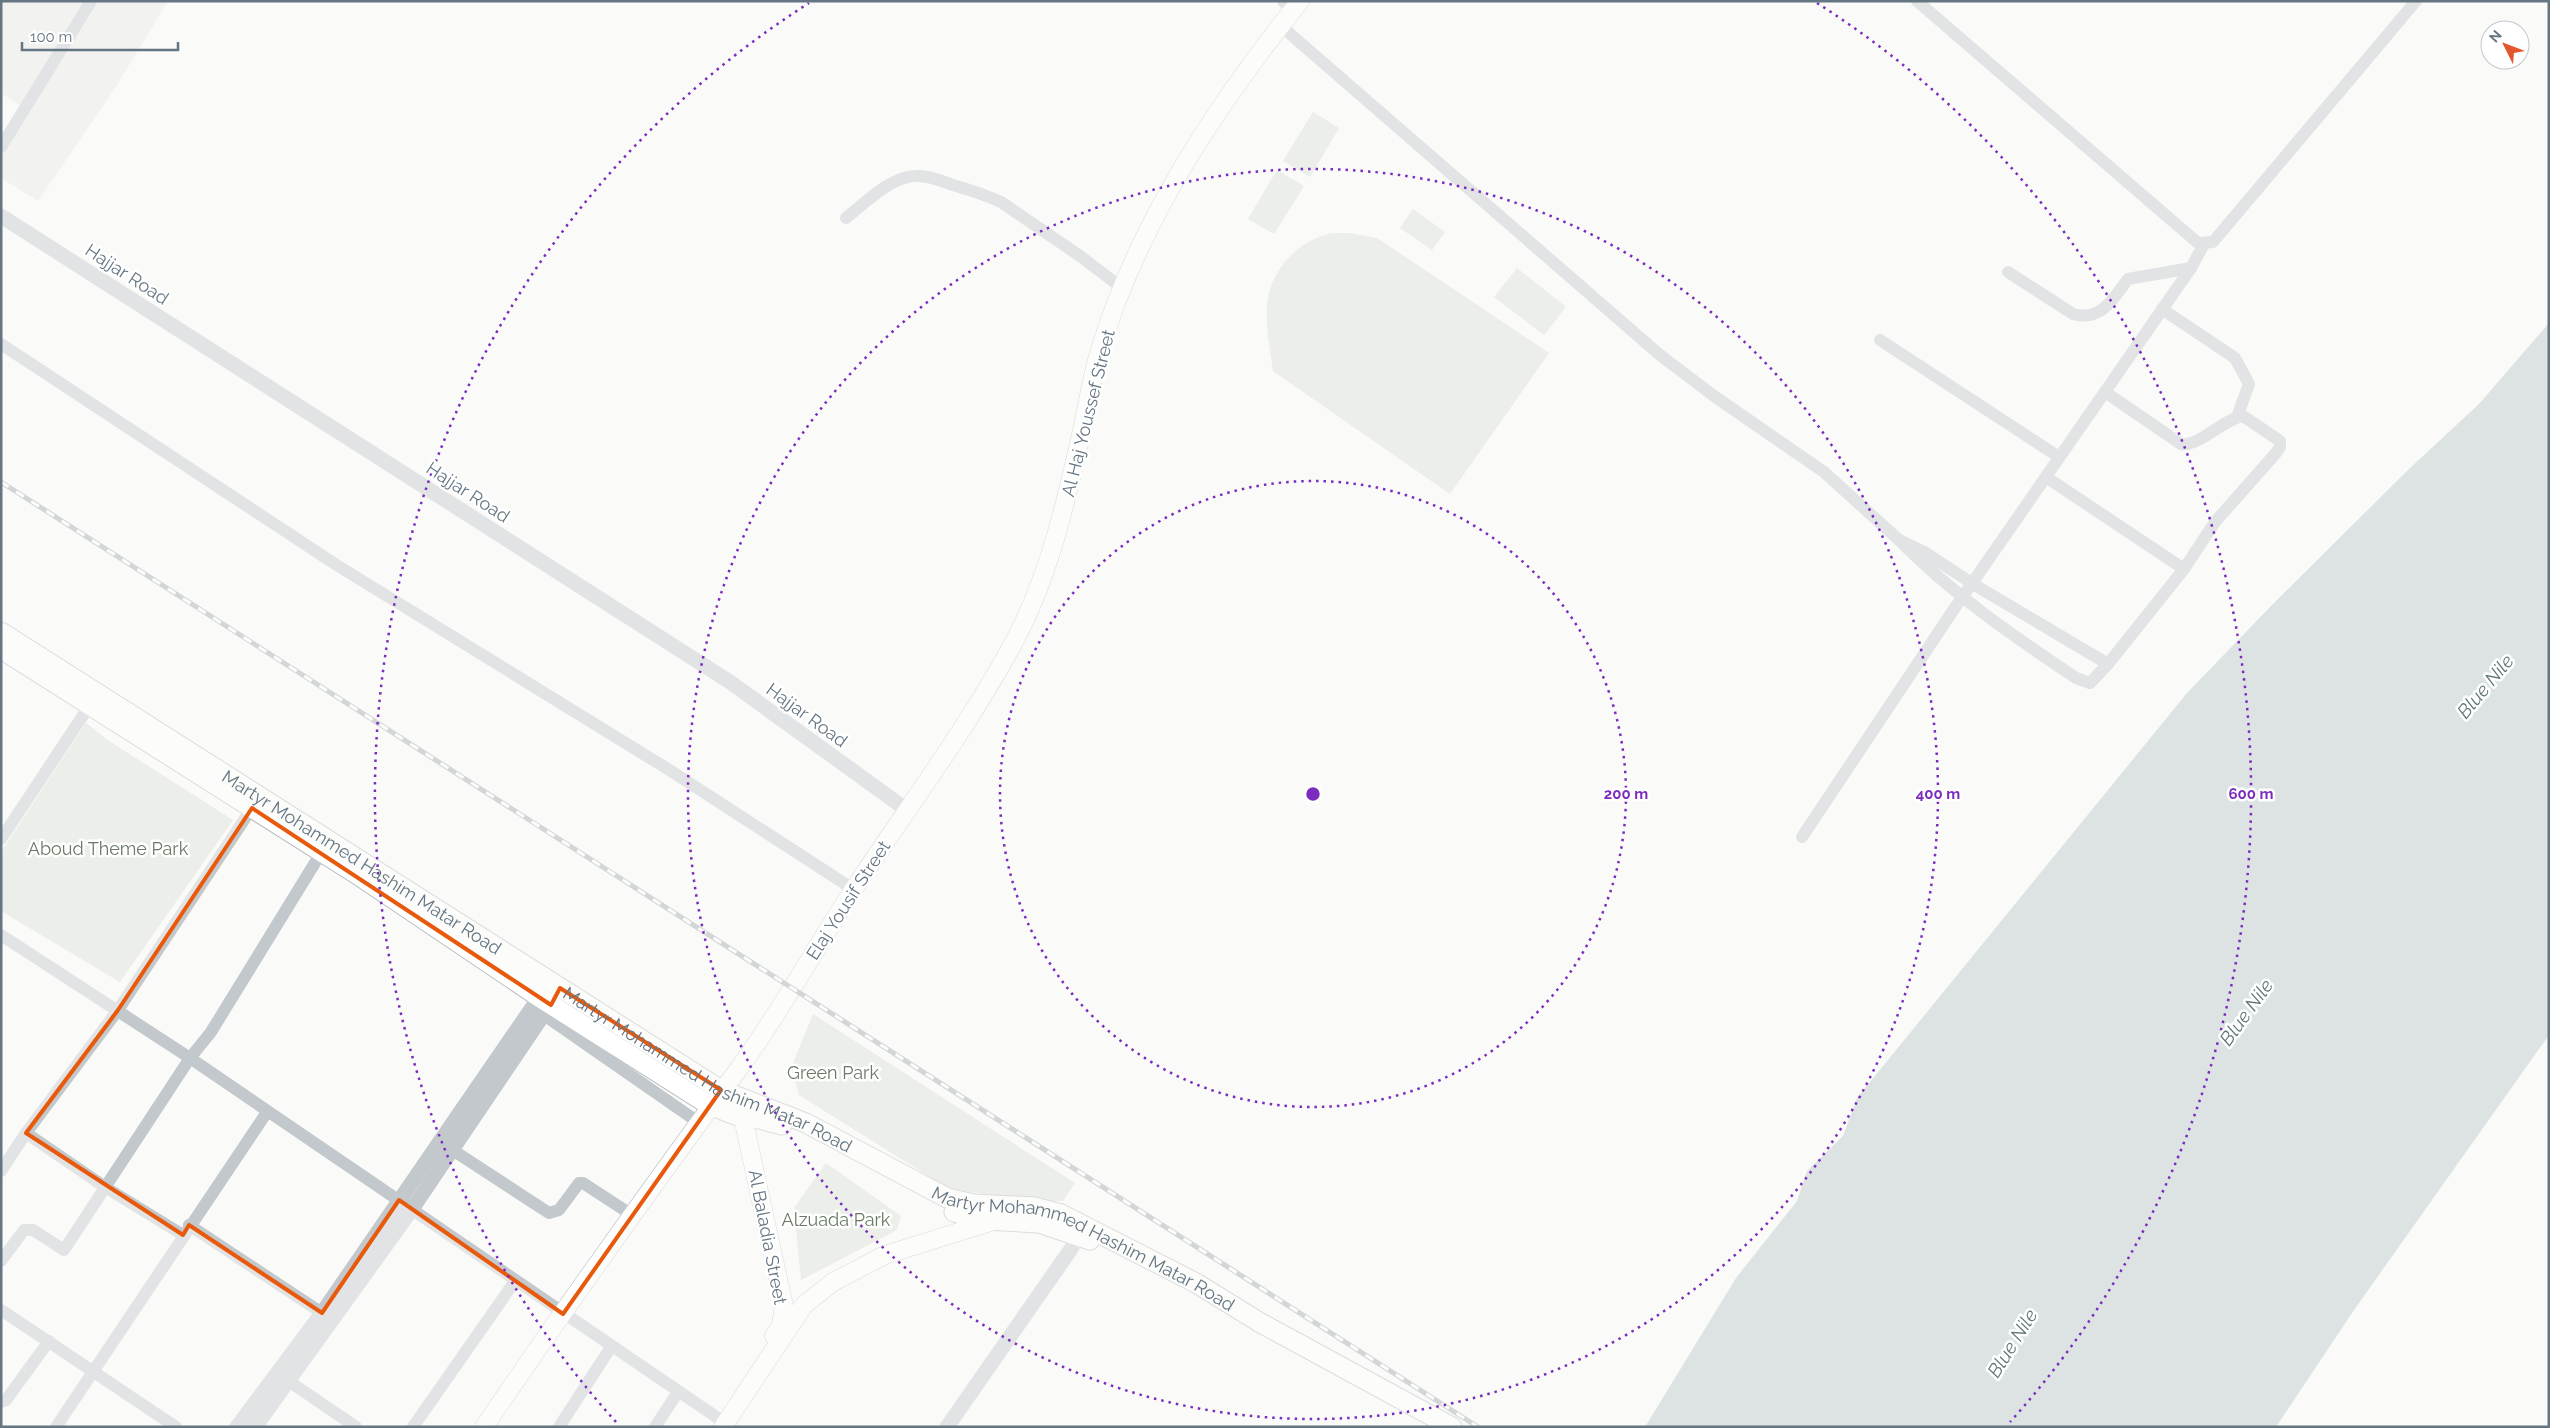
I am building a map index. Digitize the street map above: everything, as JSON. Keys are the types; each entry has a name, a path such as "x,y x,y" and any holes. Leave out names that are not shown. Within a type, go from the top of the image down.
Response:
{"main road":[{"path":"1122,288 1160,207 1205,129 1281,26 1292,4"},
{"name":"Elaj Yousif Street","path":"484,1427 792,989 853,890 976,709 1017,635 1045,570 1066,499 1098,356 1122,288"},
{"name":"Martyr Mohammed Hashim Matar Road","path":"1,632 252,808 361,877 545,1006 709,1105 743,1118 760,1119 781,1125 850,1158 943,1209 985,1220 1039,1223 1078,1235 1188,1290 1434,1427"},
{"name":"Martyr Mohammed Hashim Matar Road","path":"2,652 94,699 721,1090 806,1123 946,1198 974,1204 1034,1207 1061,1214 1196,1283 1259,1322 1452,1427"},
{"name":"Al Baladia Street","path":"722,1424 781,1326 784,1306 743,1118"},
{"path":"722,1424 804,1305 832,1282 885,1255 998,1220"}],"street":[{"path":"1,147 91,1"},
{"path":"1917,1 2150,203 2198,243 2204,244 2213,242 2416,1"},
{"path":"1281,26 1660,355 1824,472 1963,599 1988,619 2087,683 2094,681 2108,664 2184,569 2216,522 2280,447 2280,441 2276,436 2247,416 2237,417 2191,444 2181,444 2105,392"},
{"path":"846,218 884,189 902,179 915,176 934,179 989,196 1001,202 1080,256 1122,288"},
{"name":"Hajjar Road","path":"1,216 730,682 907,810"},
{"path":"1802,837 1973,584 2191,268 2204,244"},
{"path":"2008,272 2073,314 2083,317 2108,307 2128,279 2191,268"},
{"path":"2162,309 2238,361 2249,384 2237,417"},
{"path":"1880,340 2060,457"},
{"path":"1,344 335,564 671,771 853,890"},
{"path":"2046,478 2184,569"},
{"path":"1899,540 1926,553 1973,584 2108,664"},
{"path":"1,839 94,699"},
{"path":"1,1171 26,1133 118,1010 252,808"},
{"path":"1,1261 24,1230 33,1230 64,1250 190,1058 212,1032 321,853"},
{"path":"1,935 190,1058 516,1280 722,1424"},
{"path":"237,1427 322,1313 452,1149 545,1006 555,985"},
{"path":"545,1006 698,1122"},
{"path":"255,1427 406,1205 545,1006"},
{"path":"56,1427 186,1230 267,1112"},
{"path":"26,1133 104,1187 186,1230 322,1313"},
{"path":"452,1149 549,1213 559,1210 579,1183 583,1183 632,1215"},
{"path":"946,1427 1071,1249 1078,1235"},
{"path":"413,1427 516,1280"},
{"path":"1,1310 176,1427"},
{"path":"1,1402 6,1400 49,1341"},
{"path":"559,1427 611,1347"},
{"path":"287,1380 356,1427"},
{"path":"655,1427 678,1392"}],"highlighted area":[{"path":"252,808 551,1005 560,988 721,1090 563,1314 399,1200 322,1313 189,1225 183,1235 26,1133 118,1010"}],"shaded area":[{"path":"1,1 168,1 115,88 38,201 1,178 1,153 28,111 1,93"}],"green space":[{"path":"1313,112 1339,128 1310,177 1283,161"},
{"path":"1277,170 1304,186 1274,234 1248,219"},
{"path":"1413,209 1445,232 1432,250 1400,228"},
{"path":"1348,233 1377,238 1549,353 1450,494 1273,371 1268,334 1267,307 1275,277 1288,259 1305,244 1327,234"},
{"path":"1517,268 1566,307 1544,335 1494,297"},
{"name":"Aboud Theme Park","path":"86,723 109,741 233,820 120,982 1,911 1,852"},
{"name":"Green Park","path":"813,1014 1075,1183 1063,1201 1035,1201 949,1189 799,1095 791,1068"},
{"name":"Alzuada Park","path":"826,1163 901,1216 897,1230 801,1280 794,1208"}],"water":[{"name":"Blue Nile","path":"2549,323 2549,1035 2354,1310 2276,1427 1645,1427 1736,1278 1797,1201 1807,1171 1843,1136 1857,1098 2187,693 2271,606 2409,469 2479,404"}],"railway":[{"path":"1,482 1478,1427"}]}
